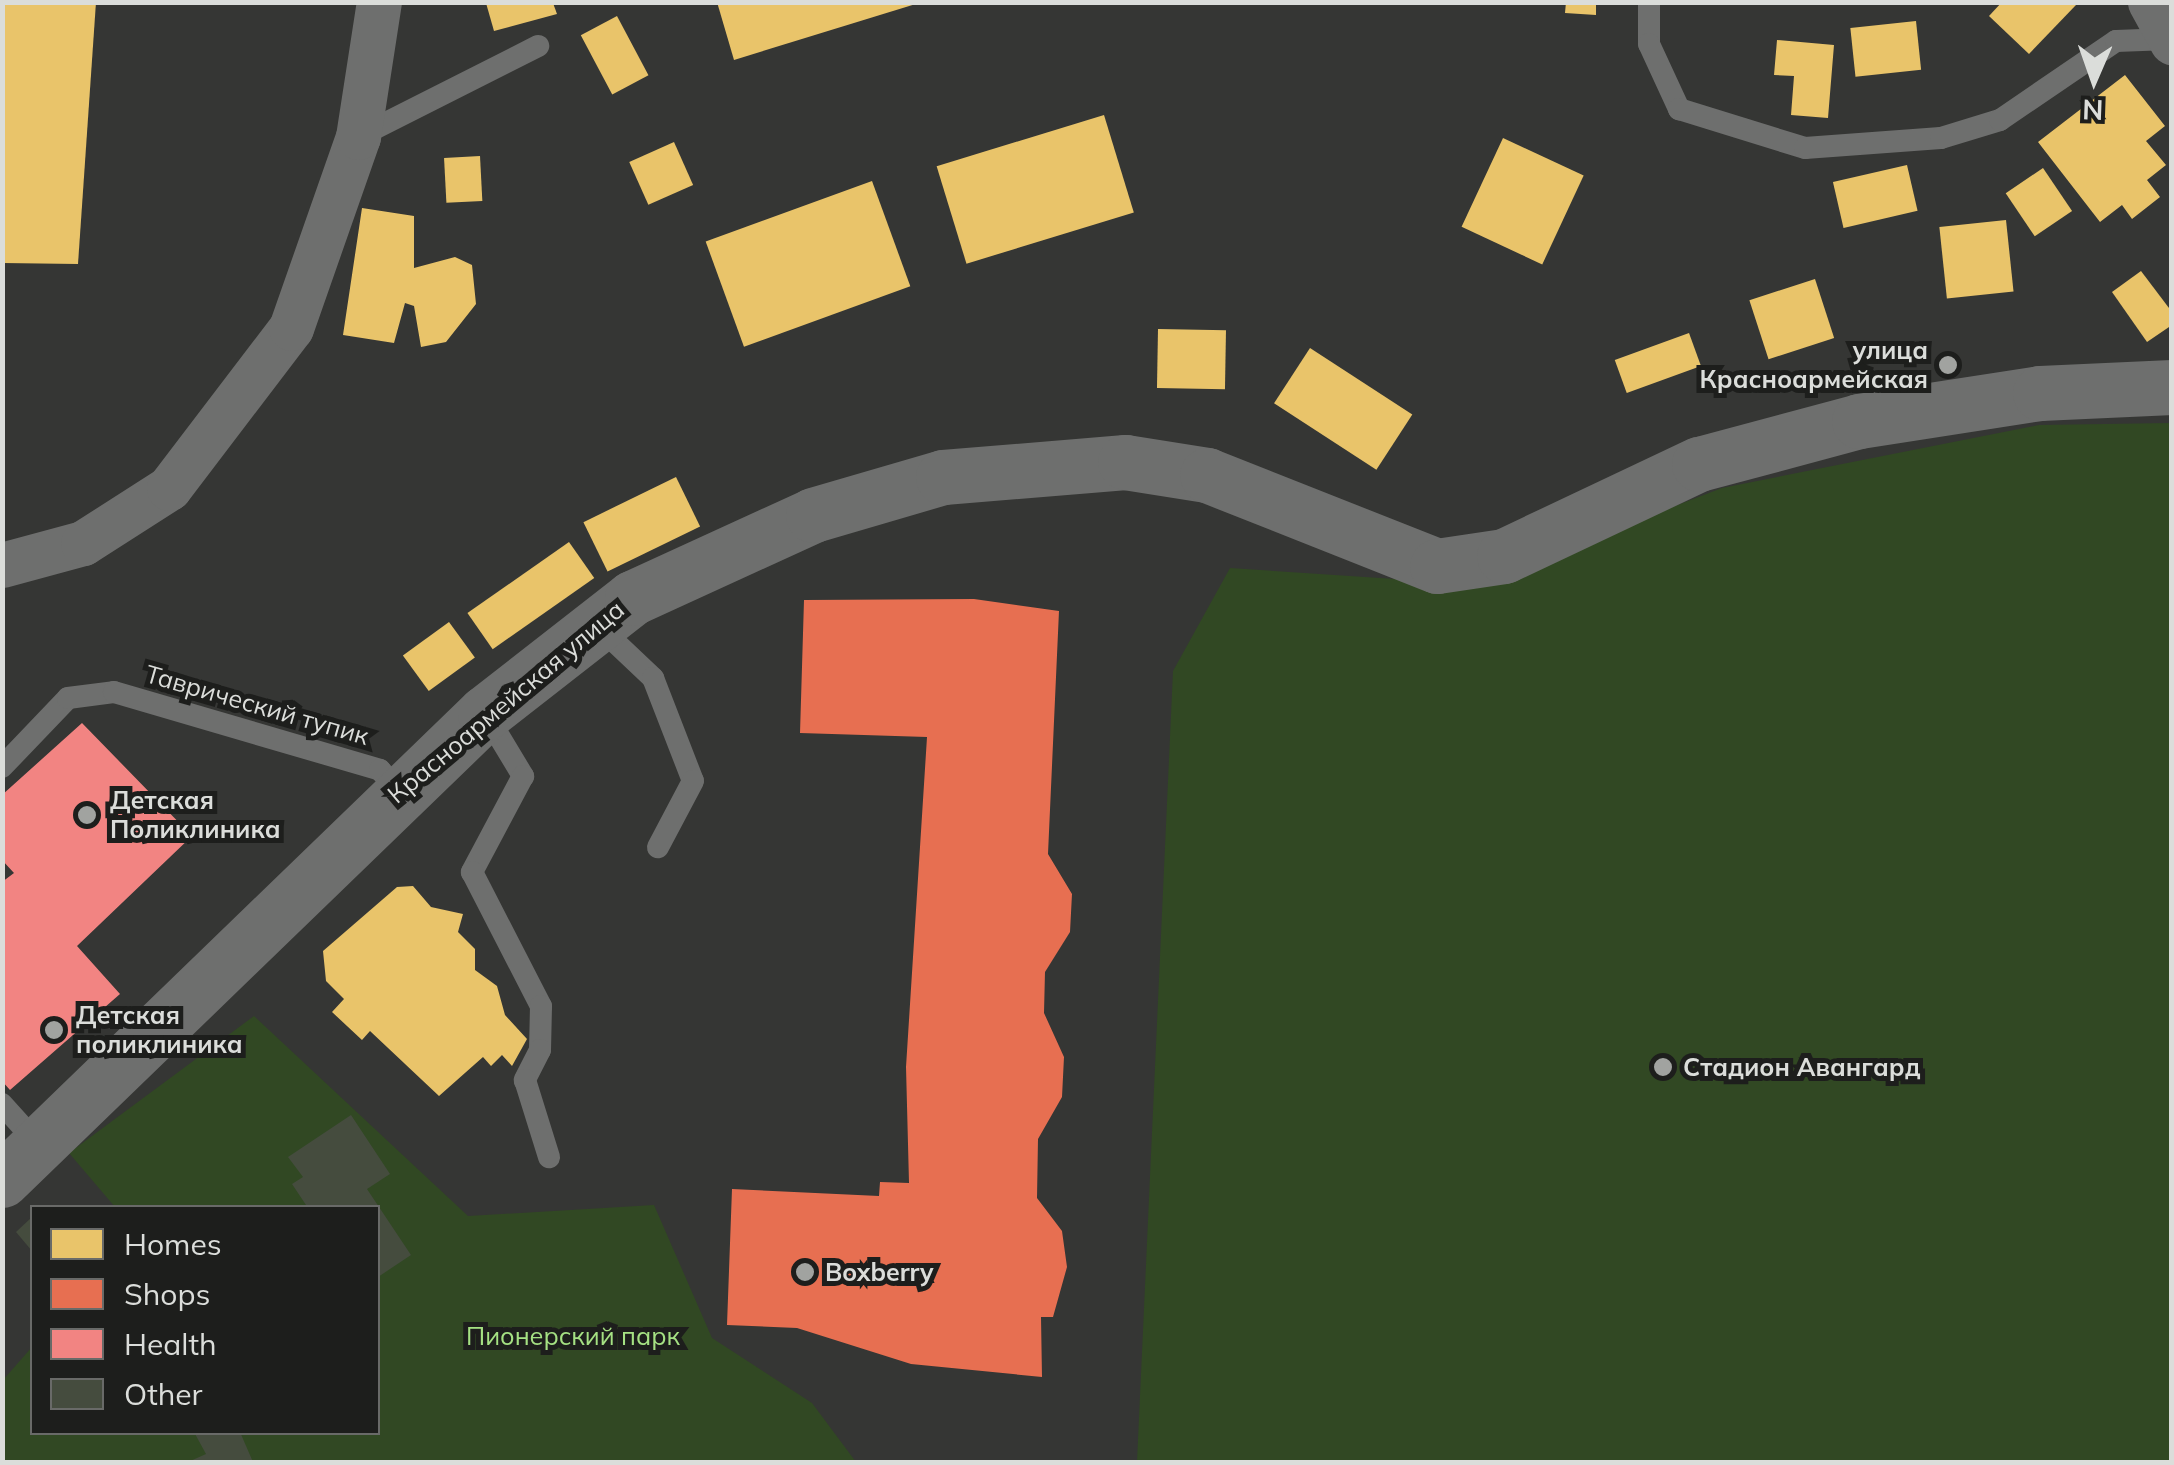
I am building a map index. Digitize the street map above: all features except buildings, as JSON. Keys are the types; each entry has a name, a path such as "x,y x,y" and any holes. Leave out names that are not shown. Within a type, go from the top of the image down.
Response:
{"main road":[{"name":"Красноармейская улица","path":"22,1163 397,789 485,713 595,623 813,515 996,468 1125,462 1207,475 1437,566 1504,556 1699,464 1859,421 2040,393 2172,387"}],"street":[{"path":"2,565 83,543 169,488 291,328 358,137 379,2"}],"lane":[{"path":"1649,2 1648,44 1679,109 1806,148 1941,138 2000,120 2116,41 2164,28"},
{"path":"358,137 538,46"},
{"path":"595,623 653,678 692,781 658,847"},
{"name":"Таврический тупик","path":"2,767 68,698 114,692 380,770 397,789"},
{"path":"485,713 523,776 472,872 541,1006 540,1050 525,1080 550,1157"},
{"path":"2,1104 22,1163"}],"green space":[{"name":"Стадион Авангард","path":"2171,423 2171,1462 1137,1462 1173,671 1230,568 1471,584 1722,488 2039,425"},
{"name":"Пионерский парк","path":"254,1016 468,1216 654,1205 712,1338 812,1403 856,1462 3,1462 3,1380 30,1349 30,1435 380,1435 380,1205 113,1205 69,1153"}],"place":[{"name":"улица Красноармейская","path":"1948,365"},
{"name":"Детская Поликлиника","path":"87,815"},
{"name":"Детская поликлиника","path":"54,1030"},
{"name":"Стадион Авангард","path":"1663,1067"},
{"name":"Boxberry","path":"805,1272"}]}
